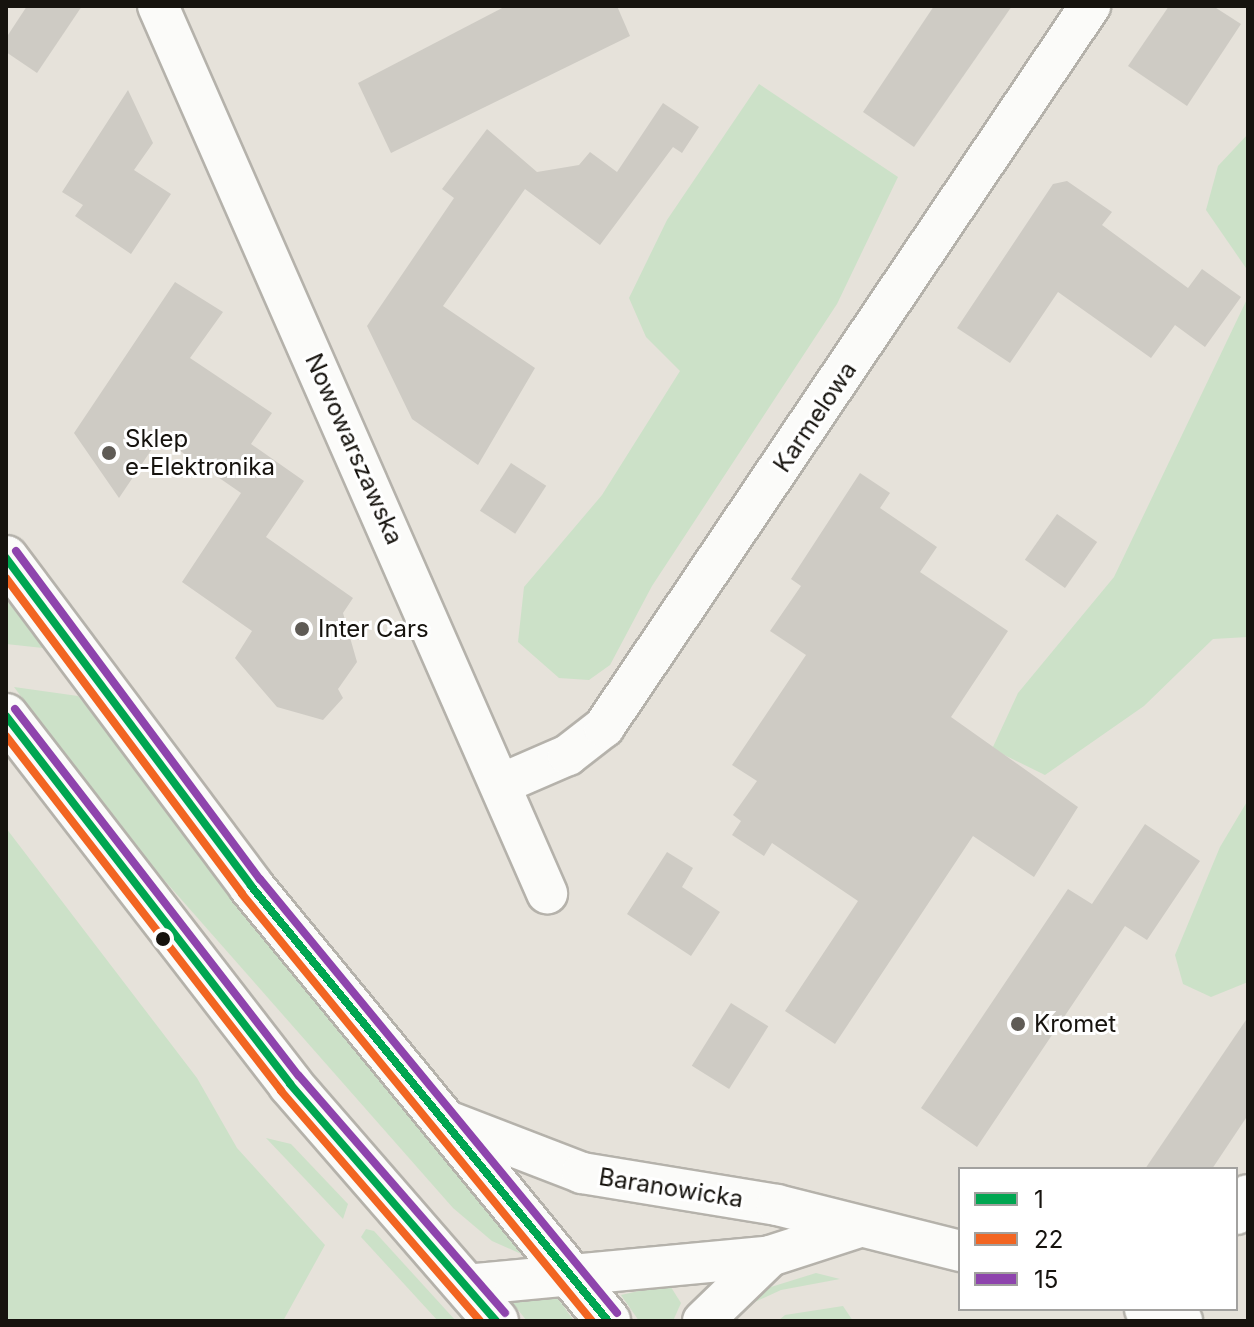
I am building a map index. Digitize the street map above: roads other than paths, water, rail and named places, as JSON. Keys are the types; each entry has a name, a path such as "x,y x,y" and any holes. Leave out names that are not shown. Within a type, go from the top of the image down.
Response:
{"main road":[{"path":"6,558 251,886 576,1274 608,1321"},
{"path":"6,716 290,1084 496,1321"}],"street":[{"name":"Nowowarszawska","path":"158,6 547,893"},
{"name":"Karmelowa","path":"501,784 568,755 625,700 1090,6"},
{"name":"Baranowicka","path":"445,1120 582,1173 777,1205 856,1228 958,1251"},
{"path":"466,1285 770,1256 856,1228"},
{"path":"703,1321 770,1256"},
{"path":"1152,1311 1184,1321"}],"place":[{"name":"Sklep e-Elektronika","path":"109,453"},
{"name":"Inter Cars","path":"302,629"},
{"name":"Kromet","path":"1018,1024"}]}
